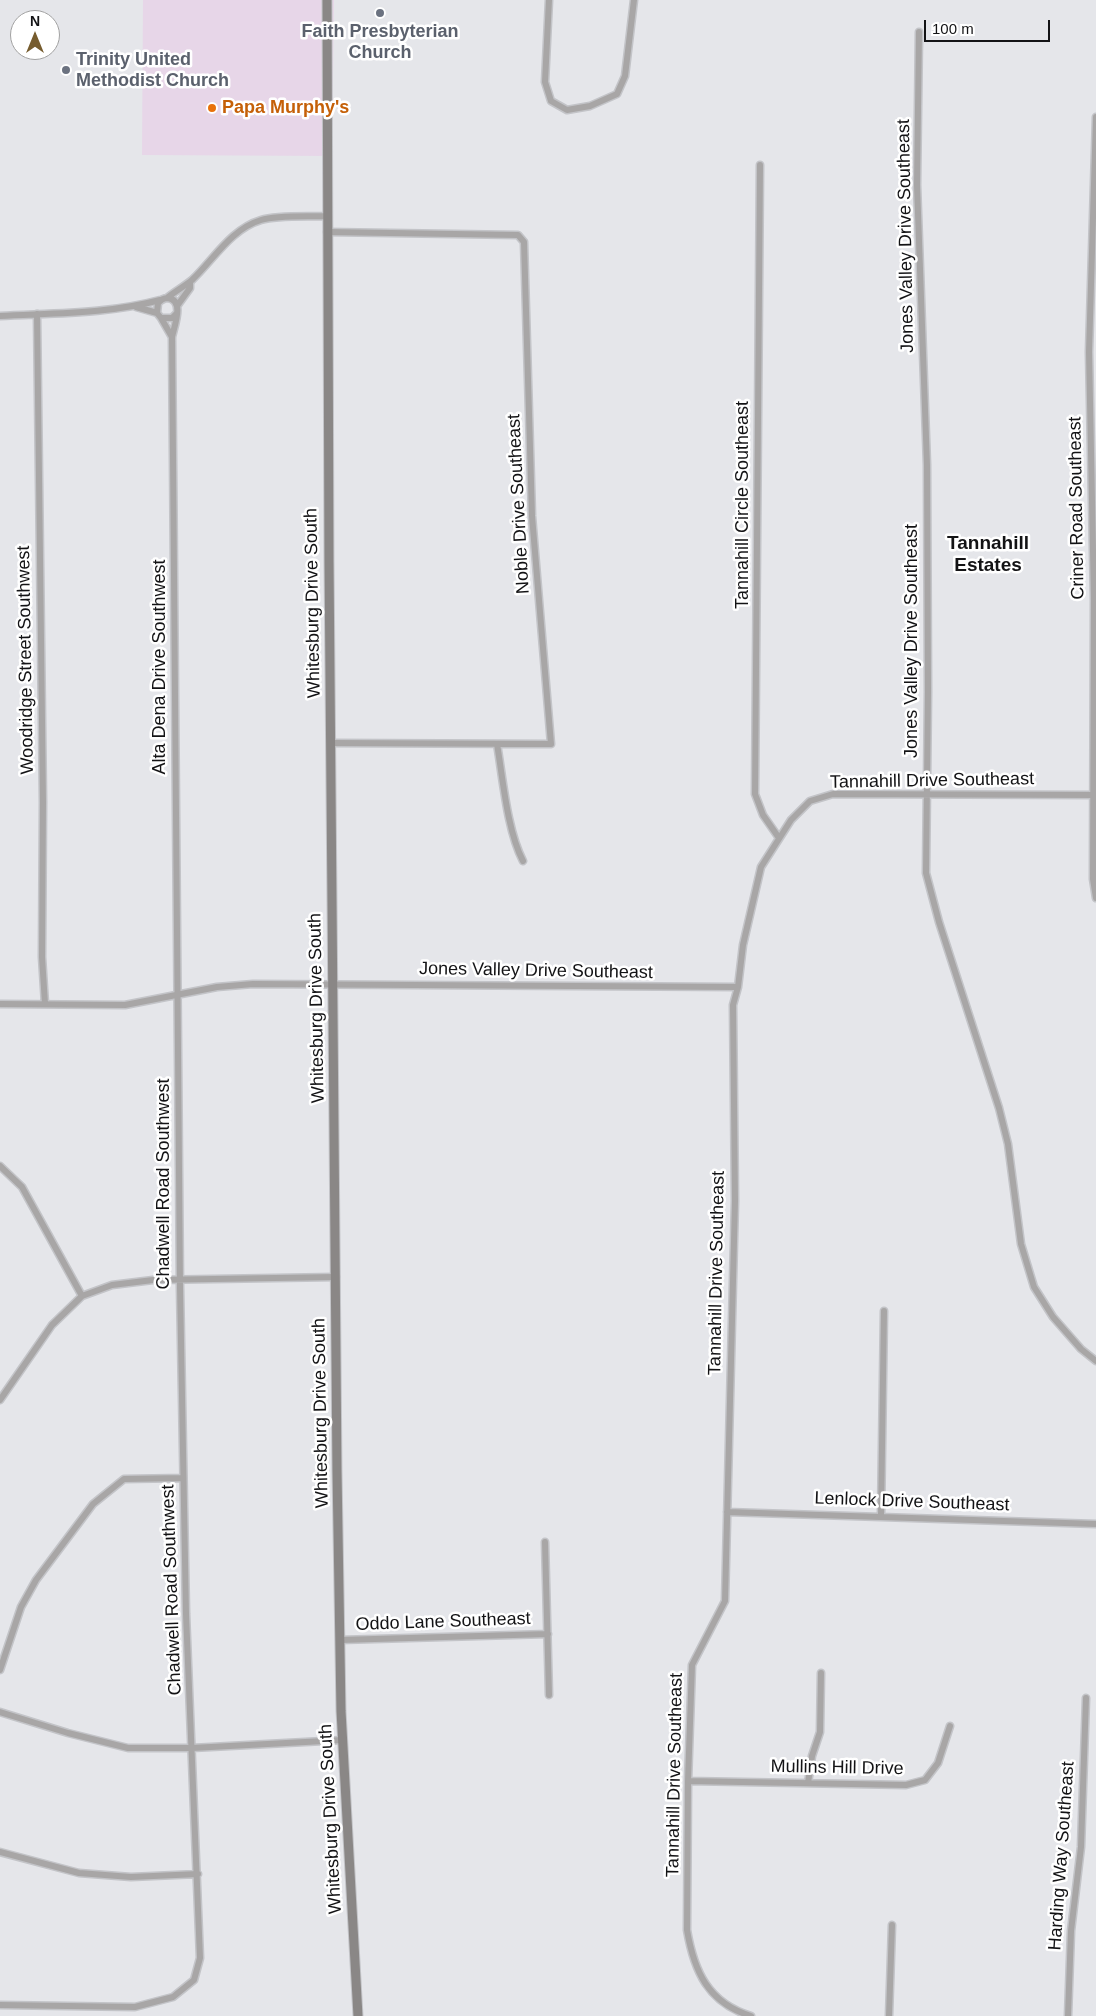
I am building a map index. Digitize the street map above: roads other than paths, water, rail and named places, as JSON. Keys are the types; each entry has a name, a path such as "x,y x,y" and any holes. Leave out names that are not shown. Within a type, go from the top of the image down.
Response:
{"main road":[{"name":"Whitesburg Drive South","path":"327,0 331,743 340,1640 342,1740 358,2016"}],"street":[{"path":"550,0 544,82 551,101 568,110 590,106 617,94 625,76 634,0"},
{"name":"Jones Valley Drive Southeast","path":"919,32 917,185 927,465 926,873 939,922 999,1108 1008,1144 1021,1244 1034,1287 1053,1317 1081,1348 1096,1361"},
{"name":"Criner Road Southeast","path":"1096,117 1089,352 1094,600 1092,879 1096,898"},
{"name":"Tannahill Circle Southeast","path":"760,165 756,794 763,815 779,838"},
{"path":"159,315 156,306 163,299 190,282 226,243 254,222 264,219 327,216"},
{"name":"Noble Drive Southeast","path":"327,232 518,235 524,242 532,516 551,744 331,743"},
{"name":"Alta Dena Drive Southwest","path":"177,996 172,337 177,310 190,288 190,282"},
{"path":"0,316 90,312 134,307 163,299 174,300 177,310 172,318 134,307"},
{"name":"Woodridge Street Southwest","path":"37,314 43,802 42,957 45,1004"},
{"name":"Alta Dena Drive Southwest","path":"159,315 172,337"},
{"path":"497,744 509,814 519,853 523,861"},
{"name":"Tannahill Drive Southeast","path":"751,2016 716,1998 698,1973 690,1952 687,1930 688,1782 692,1665 725,1601 735,1201 733,1005 761,867 791,820 810,800 833,794 1094,795"},
{"name":"Jones Valley Drive Southeast","path":"0,1004 126,1005 226,986 253,984 738,987"},
{"name":"Chadwell Road Southwest","path":"0,2005 135,2008 173,1997 194,1980 200,1958 186,1614 177,996"},
{"path":"0,1166 22,1187 82,1296"},
{"path":"0,1400 52,1324 82,1296 112,1285 153,1280 336,1277"},
{"path":"881,1516 884,1311"},
{"path":"0,1670 21,1607 36,1580 92,1504 124,1479 183,1478"},
{"name":"Lenlock Drive Southeast","path":"727,1512 1096,1524"},
{"path":"545,1542 549,1694"},
{"name":"Oddo Lane Southeast","path":"340,1640 548,1634"},
{"path":"808,1783 812,1756 820,1732 822,1673"},
{"name":"Harding Way Southeast","path":"1068,2016 1071,1931 1081,1847 1086,1698"},
{"path":"0,1712 68,1733 128,1748 192,1748 342,1740"},
{"name":"Mullins Hill Drive","path":"688,1782 906,1785 925,1780 938,1763 950,1726"},
{"path":"0,1852 79,1873 131,1877 198,1874"},
{"path":"889,2016 892,1925"}],"place":[{"name":"Faith Presbyterian Church","path":"380,13"},
{"name":"Trinity United Methodist Church","path":"66,70"},
{"name":"Papa Murphy's","path":"212,108"}],"district":[{"name":"Tannahill Estates","path":"988,555"}]}
